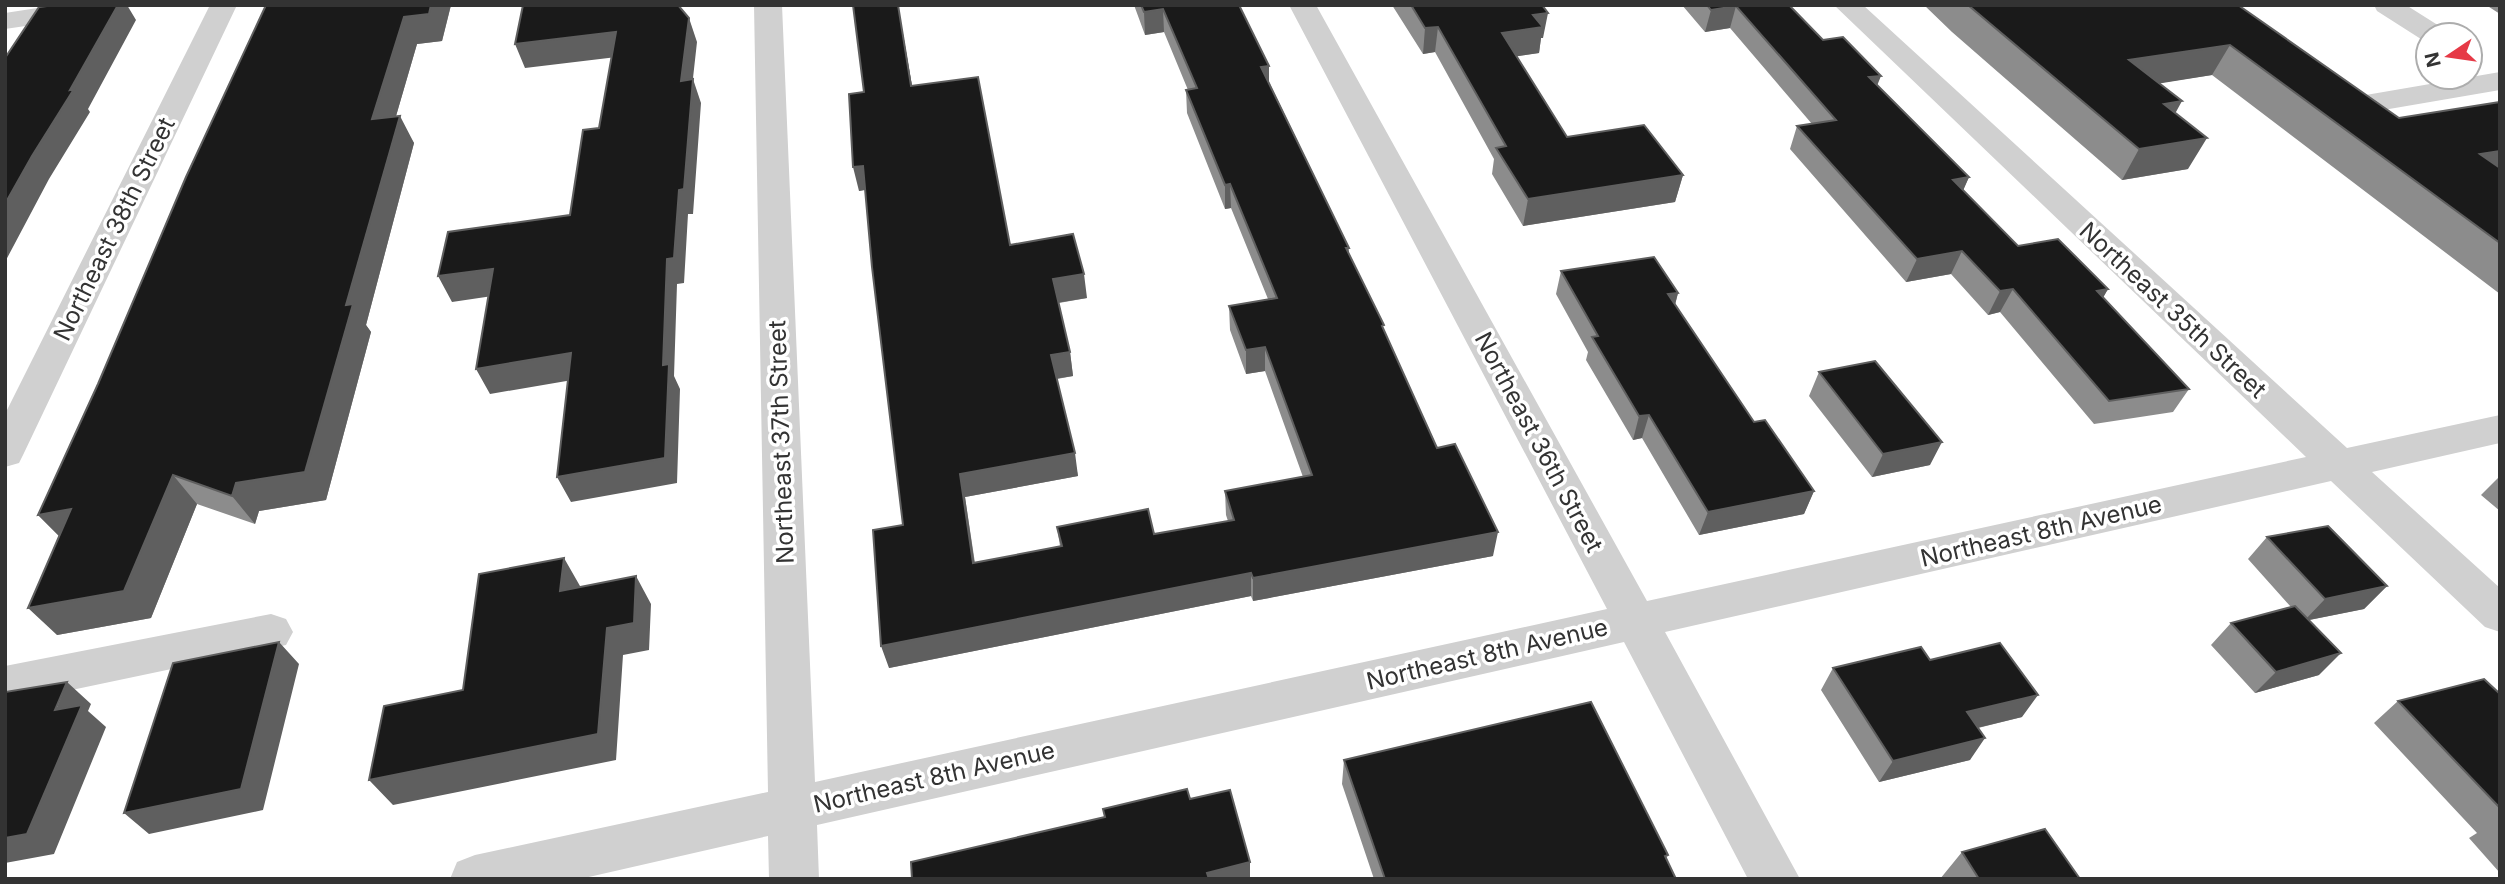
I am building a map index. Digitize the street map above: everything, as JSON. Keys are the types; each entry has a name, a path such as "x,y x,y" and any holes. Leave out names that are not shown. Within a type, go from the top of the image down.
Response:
{"street":[{"path":"5,21 115,5"},
{"name":"Northeast 38th Street","path":"5,453 224,5"},
{"name":"Northeast 37th Street","path":"768,5 794,879"},
{"name":"Northeast 36th Street","path":"1302,5 1775,879"},
{"name":"Northeast 35th Street","path":"1847,5 2500,615"},
{"path":"2387,5 2414,22"},
{"path":"2484,68 2500,79"},
{"path":"2360,105 2446,91 2478,112"},
{"name":"Northeast 8th Avenue","path":"475,879 2500,429"},
{"path":"5,685 271,632"}],"building":[{"path":"118,5 70,90 74,89 5,204 5,58 39,7"},
{"path":"266,5 431,5 429,14 404,17 372,119 400,116 346,305 353,304 305,472 236,483 232,496 173,475 124,591 28,608 71,509 38,515 98,384 186,177"},
{"path":"523,5 678,5 689,18 681,81 693,79 684,189 679,190 674,258 667,259 663,365 669,364 665,458 557,477 571,353 476,369 493,269 438,276 448,232 570,215 583,130 599,128 616,32 515,44"},
{"path":"853,5 898,5 911,86 978,77 1010,245 1073,234 1084,274 1053,279 1070,352 1051,355 1075,453 960,474 973,563 1062,546 1057,527 1148,509 1154,534 1234,520 1225,491 1312,475 1265,347 1246,350 1229,306 1277,298 1230,184 1225,185 1186,90 1197,88 1163,9 1144,12 1141,5 1239,5 1269,66 1261,67 1349,248 1346,248 1384,325 1382,326 1437,448 1455,444 1498,532 1253,578 1251,573 881,646 873,530 903,525 872,267 863,166 853,167 849,94 864,92"},
{"path":"1411,5 1542,5 1548,13 1533,15 1543,27 1502,33 1567,137 1644,125 1683,175 1528,199 1496,148 1506,146 1438,27 1425,28"},
{"path":"1707,5 1789,5 1823,40 1843,37 1881,76 1869,77 1969,177 1953,180 2018,246 2058,239 2108,289 2097,291 2189,389 2109,401 2013,289 2000,291 1962,251 1917,259 1797,126 1836,120 1736,6 1711,10"},
{"path":"1968,5 2238,5 2399,118 2500,102 2500,151 2480,154 2500,168 2500,243 2230,45 2129,60 2182,101 2164,104 2207,138 2139,149"},
{"path":"1654,257 1678,293 1668,294 1754,422 1765,420 1814,491 1708,512 1649,415 1639,416 1592,337 1598,336 1561,271"},
{"path":"1875,361 1942,442 1883,454 1819,372"},
{"path":"2328,526 2387,586 2325,599 2267,537"},
{"path":"564,558 560,591 636,576 634,623 607,628 598,734 369,780 384,706 463,690 479,574"},
{"path":"2295,606 2341,653 2276,672 2231,623"},
{"path":"279,642 241,789 124,813 173,663"},
{"path":"2000,643 2038,695 1967,712 1985,738 1893,761 1833,668 1921,647 1930,660"},
{"path":"2484,679 2500,694 2500,808 2398,701"},
{"path":"67,682 55,710 82,705 27,834 5,838 5,692"},
{"path":"1591,702 1668,855 1665,856 1676,879 1385,879 1344,760"},
{"path":"1187,789 1190,799 1230,790 1250,862 1207,873 1209,879 912,879 911,862 1105,817 1103,809"},
{"path":"2045,829 2080,879 1979,879 1962,852"}]}
